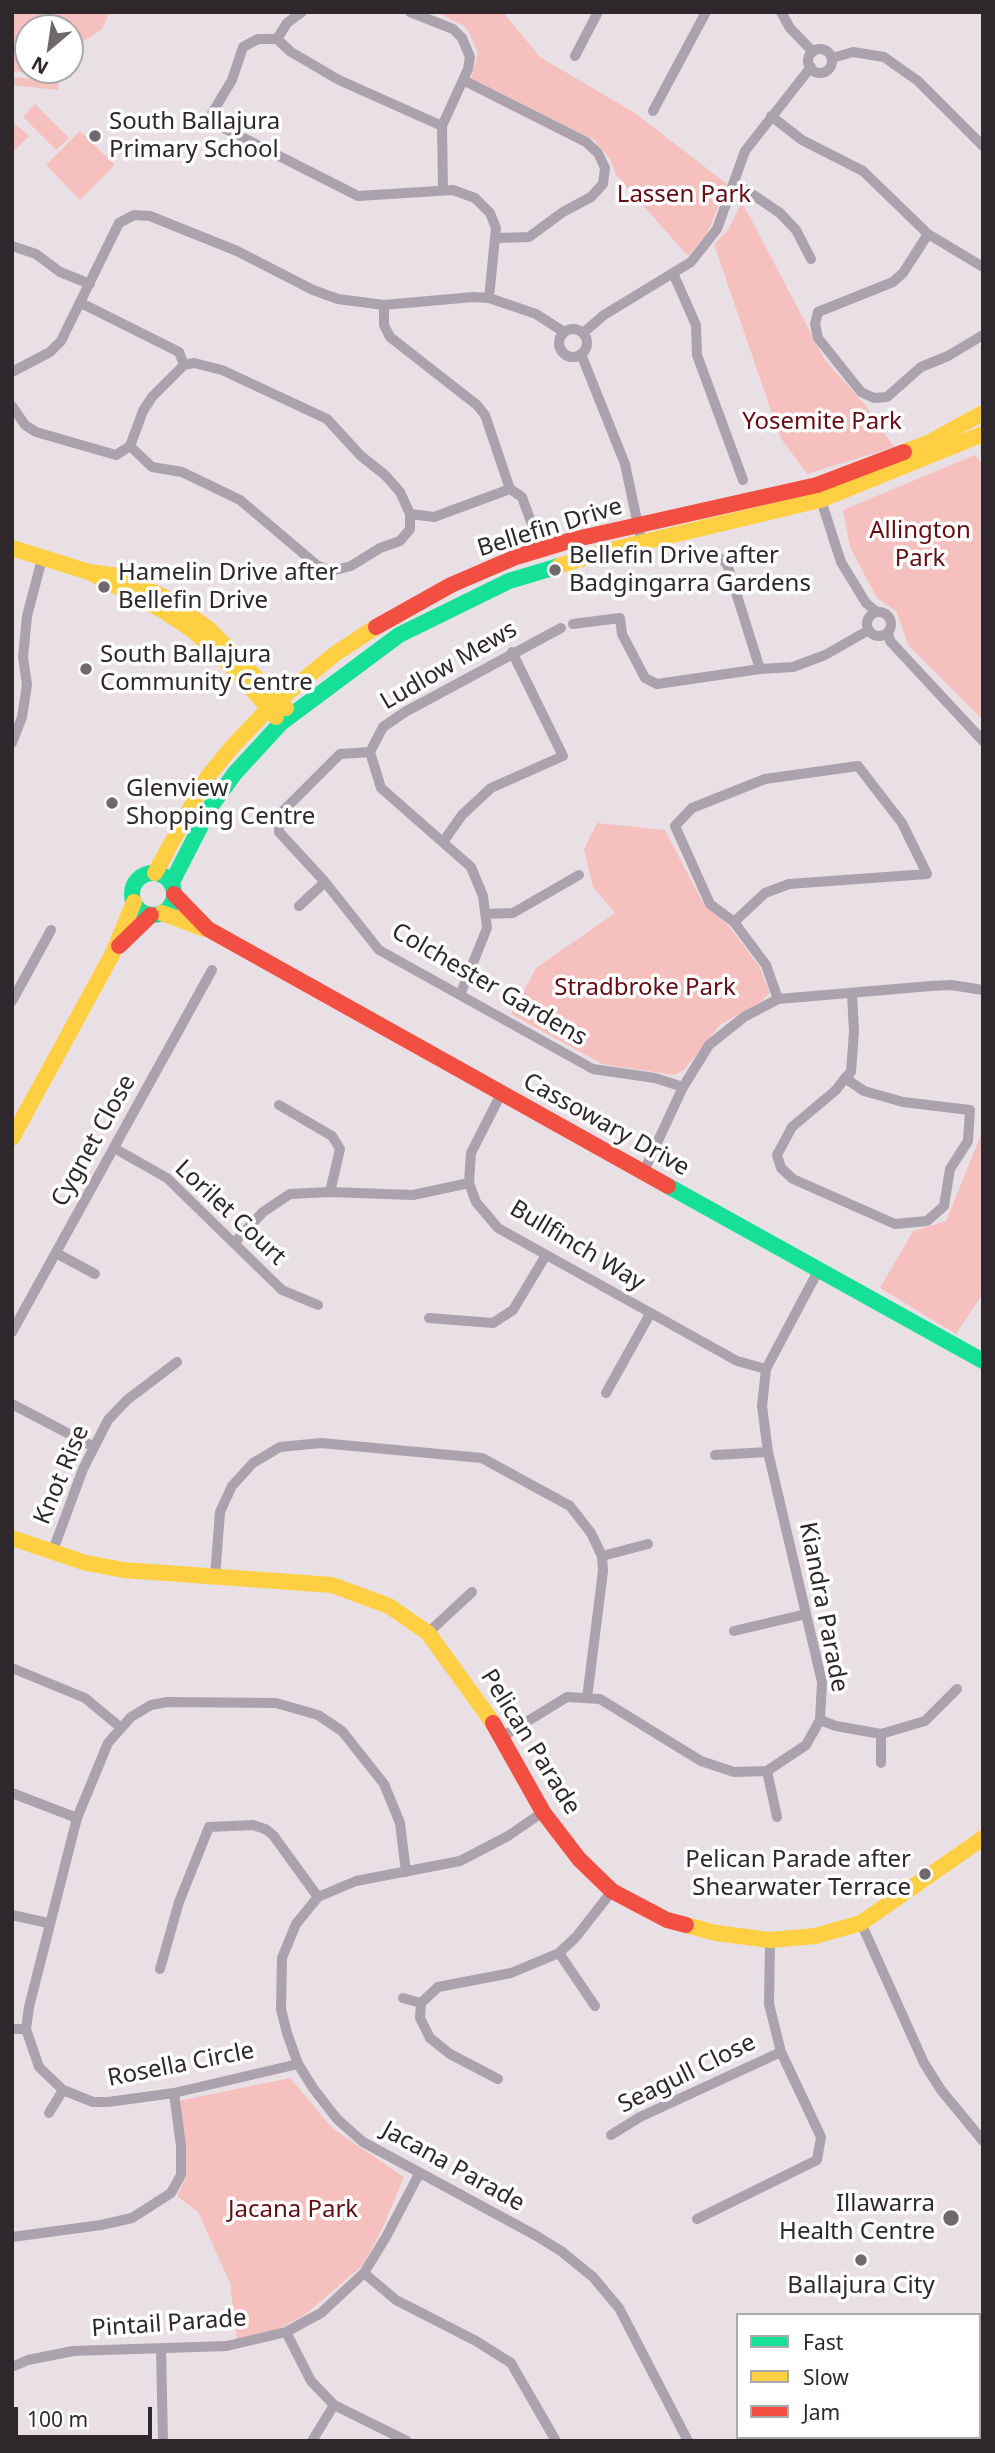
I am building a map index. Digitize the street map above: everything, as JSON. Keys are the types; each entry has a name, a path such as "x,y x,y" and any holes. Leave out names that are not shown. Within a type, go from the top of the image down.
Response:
{"street":[{"path":"277,39 287,23 302,12"},
{"path":"410,12 447,26 462,38 470,63 442,127 443,191"},
{"path":"575,56 598,12"},
{"path":"653,111 706,12"},
{"path":"781,12 790,28 813,52"},
{"path":"442,127 340,80 291,52 277,39 258,39 243,47 232,79 208,120 358,196 443,191 465,193 484,205 495,220 497,238 489,298"},
{"path":"824,50 832,58 827,71 820,72 811,67 809,57 813,52 824,50"},
{"path":"832,58 853,52 884,57 918,80 983,146"},
{"path":"583,333 604,315 691,262 717,229 745,151 811,67"},
{"path":"463,80 593,147 605,168 607,183 591,197 563,212 529,237 497,238"},
{"path":"771,116 802,140 863,171 928,234 983,267"},
{"path":"734,182 780,213 796,230 811,259"},
{"path":"12,372 56,347 81,303 119,223 126,217 143,214 237,251 313,290 338,299 384,305 440,299 489,298 536,314 564,332"},
{"path":"928,234 904,273 893,282 818,312 815,324 818,338 861,392 874,398 887,397 921,367 948,356 983,335"},
{"path":"12,246 36,254 60,272 90,284"},
{"path":"673,273 696,325 697,355 743,480"},
{"path":"81,303 179,352 184,365"},
{"path":"384,305 384,325 390,337 477,405 485,415 510,489 522,497 531,522"},
{"path":"574,329 583,333 587,346 581,354 567,355 561,349 559,340 564,332 574,329"},
{"path":"581,354 625,464 642,544"},
{"path":"12,405 25,425 36,432 116,456 130,446 140,418 152,397 184,365 194,363 222,370 327,419 360,456 385,475 400,492 410,514 410,529 400,541 380,548 351,566 331,570 318,566 240,500 182,472 152,467 130,446"},
{"name":"Bellefin Drive","path":"155,873 208,776 275,704 362,634 452,584 516,557 637,526 818,493 981,419"},
{"name":"Bellefin Drive","path":"173,889 219,792 287,719 399,635 509,581 899,471 983,434"},
{"path":"410,514 434,517 510,489"},
{"path":"818,493 841,562 866,603 889,617 890,640 983,741"},
{"path":"12,548 89,572 119,576 183,609 236,654 287,719"},
{"path":"716,555 727,564 760,669"},
{"path":"12,743 22,716 27,685 23,657 27,616 41,559"},
{"path":"877,612 867,621 869,630 875,635 888,632"},
{"path":"573,624 620,618 622,634 645,678 657,684 760,669 793,667 825,655 869,630"},
{"name":"Ludlow Mews","path":"370,752 383,727 512,652 561,628"},
{"path":"443,842 462,815 491,789 563,756 512,652"},
{"path":"12,683 27,685"},
{"path":"370,752 381,788 471,867 483,896 487,928 460,995"},
{"name":"Colchester Gardens","path":"370,752 340,754 278,816 279,832 325,882 379,950 593,1069 655,1078 683,1087"},
{"path":"734,922 765,893 789,884 927,874 902,823 858,766 765,779 692,808 675,826 710,904 734,922 766,965 778,999"},
{"path":"12,1138 113,953 134,902 133,887 138,880 155,873 173,889 171,905 156,914 113,953"},
{"path":"486,914 513,913 579,875"},
{"path":"299,906 325,882"},
{"name":"Cassowary Drive","path":"173,889 208,929"},
{"path":"134,902 142,912 156,914"},
{"name":"Cassowary Drive","path":"156,914 208,929 983,1362"},
{"path":"12,1001 51,930"},
{"name":"Cygnet Close","path":"12,1332 212,971"},
{"path":"644,1171 683,1087 709,1045 744,1017 778,999 951,985 983,990"},
{"path":"845,1078 864,1091 903,1102 970,1110 968,1141 950,1169 944,1206 927,1221 895,1224 793,1179 781,1168 777,1154 792,1127 836,1090 845,1078 851,1072 852,993"},
{"path":"234,1243 263,1212 290,1194 330,1192 413,1195 469,1183 471,1153 501,1094"},
{"path":"279,1105 332,1136 340,1149 330,1192"},
{"name":"Lorilet Court","path":"114,1148 167,1178 282,1290 318,1305"},
{"name":"Bullfinch Way","path":"469,1183 476,1202 498,1228 737,1361 766,1369"},
{"path":"56,1253 95,1274"},
{"path":"429,1318 493,1323 513,1310 546,1255"},
{"name":"Kiandra Parade","path":"767,1771 806,1745 820,1720 822,1682 768,1452 762,1406 766,1369 818,1271"},
{"path":"606,1393 650,1314"},
{"name":"Knot Rise","path":"52,1553 69,1501 108,1420 127,1400 177,1362"},
{"path":"12,1404 94,1447"},
{"path":"215,1577 220,1512 232,1486 253,1462 280,1447 321,1443 427,1450 482,1458 570,1506 591,1533 602,1556 603,1570 587,1698"},
{"path":"715,1455 768,1452"},
{"name":"Pelican Parade","path":"12,1538 52,1553 124,1570 292,1580 332,1585 388,1606 429,1633 502,1737 543,1812 579,1859 612,1891 667,1920 716,1933 770,1940 815,1936 861,1923 983,1838"},
{"path":"602,1556 648,1544"},
{"path":"429,1633 472,1592"},
{"path":"734,1631 806,1614"},
{"path":"12,1668 85,1698 120,1727"},
{"path":"820,1720 836,1726 881,1734 925,1721 957,1689"},
{"path":"502,1737 538,1711 567,1697 600,1699 701,1761 734,1772 767,1771 776,1816"},
{"path":"12,2029 26,2029 48,1923 77,1818 108,1743 120,1727 142,1710 167,1702 276,1703 318,1715 342,1731 384,1784 400,1823 406,1872"},
{"path":"881,1734 881,1763"},
{"path":"12,1793 77,1818"},
{"name":"Jacana Parade","path":"543,1812 483,1851 440,1867 342,1884 318,1897 296,1924 282,1958 281,2009 298,2064 337,2119 363,2142 535,2235 561,2251 593,2277 619,2308 688,2441"},
{"path":"160,1969 200,1841 209,1827 253,1825 265,1829 273,1835 318,1897"},
{"path":"498,2079 450,2054 430,2038 420,2018 421,2003 438,1987 511,1973 559,1953 576,1937 612,1891"},
{"path":"12,1915 48,1923"},
{"path":"861,1923 924,2063 941,2091 983,2141"},
{"path":"697,2219 817,2160 821,2137 781,2052 769,2004 770,1940"},
{"path":"559,1953 595,2006"},
{"path":"403,1998 421,2003"},
{"name":"Rosella Circle","path":"26,2029 39,2067 63,2090 93,2102 174,2092 298,2064"},
{"name":"Seagull Close","path":"611,2135 640,2117 781,2052"},
{"path":"49,2113 63,2090"},
{"path":"12,2237 132,2218 171,2193 181,2175 174,2092"},
{"name":"Pintail Parade","path":"12,2367 28,2360 73,2351 227,2346 286,2332 321,2313 364,2273 419,2174"},
{"path":"364,2273 396,2300 476,2341 511,2363 556,2441"},
{"path":"286,2332 311,2381 334,2405 407,2441"},
{"path":"161,2348 163,2441"},
{"path":"312,2441 334,2405"}],"green space":[{"path":"12,12 110,12 102,29 84,41 84,14 14,14 12,71"},
{"name":"Lassen Park","path":"436,12 503,12 540,57 635,113 727,184 707,234 688,256 616,175 610,159 594,140 471,79 478,53 469,33 464,26"},
{"path":"12,77 14,84 59,84 58,90 12,85"},
{"path":"35,104 69,138 56,150 23,117"},
{"path":"12,121 29,136 12,153"},
{"path":"80,131 115,165 80,200 46,165"},
{"name":"Yosemite Park","path":"742,202 825,360 865,405 894,447 807,474 780,437 714,244 728,230"},
{"name":"Allington Park","path":"975,455 983,465 983,720 909,646 896,611 877,598 850,547 843,510"},
{"name":"Stradbroke Park","path":"597,823 665,830 703,903 728,925 759,966 770,993 758,1004 721,1024 684,1070 674,1075 602,1064 511,1014 536,968 615,913 593,887 584,849"},
{"path":"983,1130 983,1289 956,1334 880,1288 913,1231 946,1221"},
{"name":"Jacana Park","path":"290,2078 333,2129 404,2177 363,2265 306,2314 275,2331 237,2339 230,2283 198,2212 177,2196 186,2178 178,2101"}],"traffic: fast":[{"path":"171,884 211,806 235,773 281,723 399,635 509,581 559,566"},
{"path":"153,873 168,879 174,894 168,909 153,915 138,909 132,894 138,879 153,873"},
{"path":"668,1186 983,1361"}],"traffic: slow":[{"path":"904,452 928,443 983,413"},
{"path":"559,566 606,551 820,500 983,434"},
{"path":"12,548 89,572 119,576 166,598 210,630 286,708"},
{"path":"89,572 164,611 194,631 240,675 276,717"},
{"path":"155,873 208,776 232,747 269,708 335,654 376,627"},
{"path":"12,1138 113,953 134,902"},
{"path":"162,913 205,929"},
{"path":"12,1538 86,1563 124,1570 332,1585 389,1606 428,1633 493,1723"},
{"path":"686,1925 716,1933 770,1940 815,1936 861,1923 983,1838"}],"traffic: jam":[{"path":"376,627 451,585 516,557 572,540 817,485 904,452"},
{"path":"174,894 208,929 668,1186"},
{"path":"119,946 151,915"},
{"path":"493,1723 543,1812 579,1859 612,1891 667,1920 686,1925"}],"place":[{"name":"South Ballajura Primary School","path":"95,136"},
{"name":"Bellefin Drive after Badgingarra Gardens","path":"555,570"},
{"name":"Hamelin Drive after Bellefin Drive","path":"104,587"},
{"name":"South Ballajura Community Centre","path":"86,669"},
{"name":"Glenview Shopping Centre","path":"112,803"},
{"name":"Pelican Parade after Shearwater Terrace","path":"925,1874"},
{"name":"Illawarra Health Centre","path":"951,2218"},
{"name":"Ballajura City","path":"861,2260"}]}
